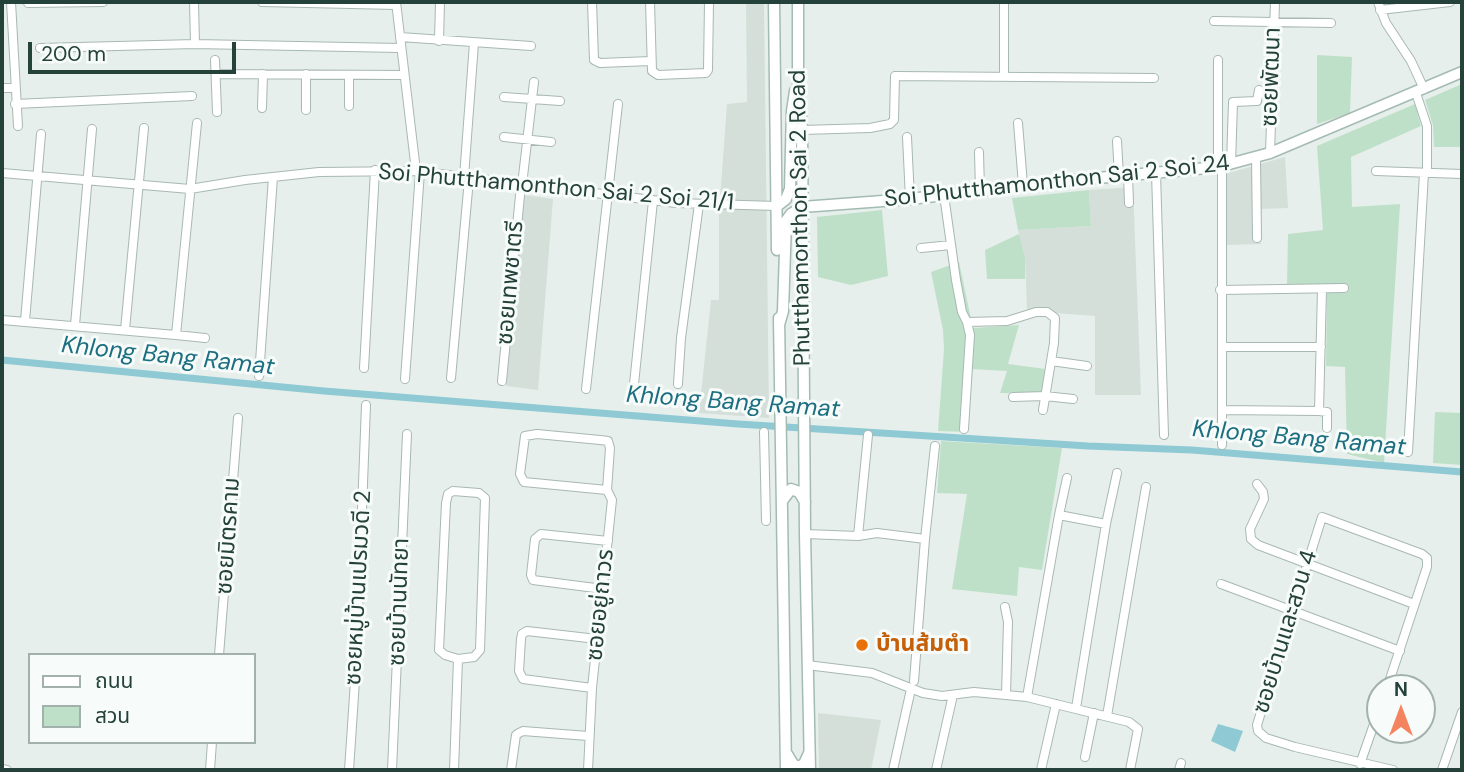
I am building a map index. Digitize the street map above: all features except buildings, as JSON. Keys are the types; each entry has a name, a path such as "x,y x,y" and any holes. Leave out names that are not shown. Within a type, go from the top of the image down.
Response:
{"main road":[{"name":"Phutthamonthon Sai 2 Road","path":"774,2 786,770"},
{"name":"Phutthamonthon Sai 2 Road","path":"798,2 810,770"},
{"name":"Soi Phutthamonthon Sai 2 Soi 24","path":"802,207 909,199 1224,166 1270,153 1462,72"},
{"path":"777,206 786,199 790,189 792,111 798,81"},
{"path":"779,325 783,311 785,226 791,214 802,207"},
{"path":"782,501 788,491 795,489 805,502"},
{"path":"786,752 798,767 804,764 810,750"}],"street":[{"path":"11,2 18,126"},
{"path":"28,3 103,2"},
{"path":"194,2 195,44"},
{"path":"262,2 396,3 418,172 405,379"},
{"path":"439,41 440,2"},
{"path":"592,2 594,60 600,63 651,61"},
{"path":"650,2 651,61 655,75 706,73 709,68 709,2"},
{"path":"1004,2 1004,76"},
{"name":"ซอยพัฒนา","path":"1270,153 1275,2"},
{"path":"1408,452 1427,126 1410,61 1379,6 1450,2"},
{"path":"1214,21 1331,23"},
{"path":"400,37 531,46"},
{"path":"451,378 474,43"},
{"path":"40,48 195,44 400,48"},
{"path":"2,55 13,54"},
{"path":"215,60 217,111"},
{"path":"1218,60 1224,166 1220,290 1222,445"},
{"path":"216,74 404,75"},
{"path":"262,108 263,74"},
{"path":"306,74 306,110"},
{"path":"349,75 349,106"},
{"path":"802,130 870,128 890,124 894,120 895,76 1154,78"},
{"name":"ซอยเทพชาตรี","path":"502,381 534,82"},
{"path":"2,89 15,88"},
{"path":"1224,166 1233,102 1257,101 1259,90"},
{"path":"15,104 192,96"},
{"path":"504,97 561,101"},
{"path":"586,389 618,104"},
{"path":"176,335 197,123"},
{"path":"1018,124 1023,185"},
{"path":"125,330 144,128"},
{"path":"75,325 92,129"},
{"path":"25,321 41,134"},
{"path":"504,137 551,142"},
{"path":"907,137 909,199"},
{"path":"1117,141 1129,203"},
{"path":"979,152 980,191"},
{"path":"1256,157 1257,238"},
{"path":"364,368 375,170"},
{"name":"Soi Phutthamonthon Sai 2 Soi 21/1","path":"2,173 190,189 273,177 375,170 418,172 653,201 777,206"},
{"path":"1376,171 1462,174"},
{"path":"1156,173 1164,435"},
{"path":"259,376 273,177"},
{"path":"944,195 962,312 970,335 964,429"},
{"path":"634,384 653,201"},
{"path":"678,384 681,338 699,204"},
{"path":"921,248 951,245"},
{"path":"1220,290 1343,288"},
{"path":"1319,411 1322,289"},
{"path":"967,322 1007,321 1036,312 1051,313 1055,318 1043,410"},
{"path":"2,320 205,338"},
{"path":"1222,347 1321,347"},
{"path":"1051,361 1087,366"},
{"path":"1013,397 1073,399"},
{"name":"ซอยหมู่บ้านเปรมวดี 2","path":"349,770 356,666 366,405"},
{"path":"1222,410 1327,412 1327,428"},
{"name":"ซอยมิตรคาม","path":"219,653 238,418"},
{"path":"764,432 766,521"},
{"name":"ซอยบ้านนัทยา","path":"392,770 407,434"},
{"name":"ซอยอยู่ถาวร","path":"588,770 592,688 612,500 607,490 610,448 608,441 527,434 523,439 521,481 607,490"},
{"path":"858,536 869,435"},
{"path":"893,770 912,685 935,446"},
{"path":"1076,708 1117,473"},
{"path":"1027,697 1059,514 1068,478"},
{"path":"765,481 781,481"},
{"path":"1257,484 1264,499 1250,529 1251,539 1258,545 1414,604 1392,674"},
{"path":"1107,716 1146,487"},
{"path":"453,491 479,493 484,496 485,502 480,650 474,657 458,659 439,650 446,503 448,494 453,491"},
{"path":"1059,514 1106,524"},
{"name":"ซอยบ้านและสวน 4","path":"1394,770 1360,764 1266,738 1258,731 1257,725 1322,517 1427,558 1414,604"},
{"path":"805,534 858,536 877,533 925,539"},
{"path":"603,589 536,582 531,575 534,539 541,534 608,541"},
{"path":"1221,584 1400,651"},
{"path":"1005,607 1008,622 1006,695"},
{"path":"592,688 523,680 519,671 521,639 522,634 527,631 597,639"},
{"path":"454,770 458,659"},
{"path":"807,665 872,673 933,694 974,692 1027,697 1129,722 1138,729 1129,770"},
{"path":"936,770 953,695"},
{"path":"1041,770 1056,704"},
{"path":"1442,770 1462,712"},
{"path":"1086,757 1094,713"},
{"path":"511,770 516,738 523,731 588,736"},
{"path":"210,770 212,744"},
{"path":"1360,764 1367,744"},
{"path":"2,769 7,770"}],"shaded area":[{"path":"746,2 764,2 769,418 699,413 711,300 719,300 719,212 727,104 747,102"},
{"path":"1285,157 1288,208 1260,209 1261,244 1226,245 1225,174"},
{"path":"1133,187 1141,395 1095,395 1095,316 1027,311 1025,257 1018,230 1091,226 1089,190"},
{"path":"524,195 553,199 538,390 506,386"},
{"path":"818,713 881,720 871,770 819,770"}],"green space":[{"path":"1317,55 1352,57 1350,113 1317,124"},
{"path":"1462,84 1462,147 1434,147 1433,125 1425,100"},
{"path":"1415,104 1421,126 1351,157 1352,207 1400,204 1384,463 1347,454 1345,367 1326,366 1327,287 1287,286 1288,234 1323,230 1317,146"},
{"path":"1089,190 1091,226 1018,230 1012,198"},
{"path":"882,210 888,276 851,285 818,277 817,217"},
{"path":"1019,234 1025,257 1025,279 987,279 985,250"},
{"path":"959,262 973,328 1019,325 1008,364 1046,369 1042,394 1000,393 1007,371 971,369 967,432 938,431 944,349 943,330 931,272"},
{"path":"1435,412 1462,413 1462,465 1433,463"},
{"path":"941,441 1062,448 1042,570 1019,567 1017,596 952,589 967,494 937,493"}],"water":[{"path":"1218,724 1243,731 1235,752 1211,741"}],"waterway":[{"name":"Khlong Bang Ramat","path":"2,360 324,391 738,424 1192,450 1462,472"}],"place":[{"name":"บ้านส้มตำ","path":"862,645"}]}
